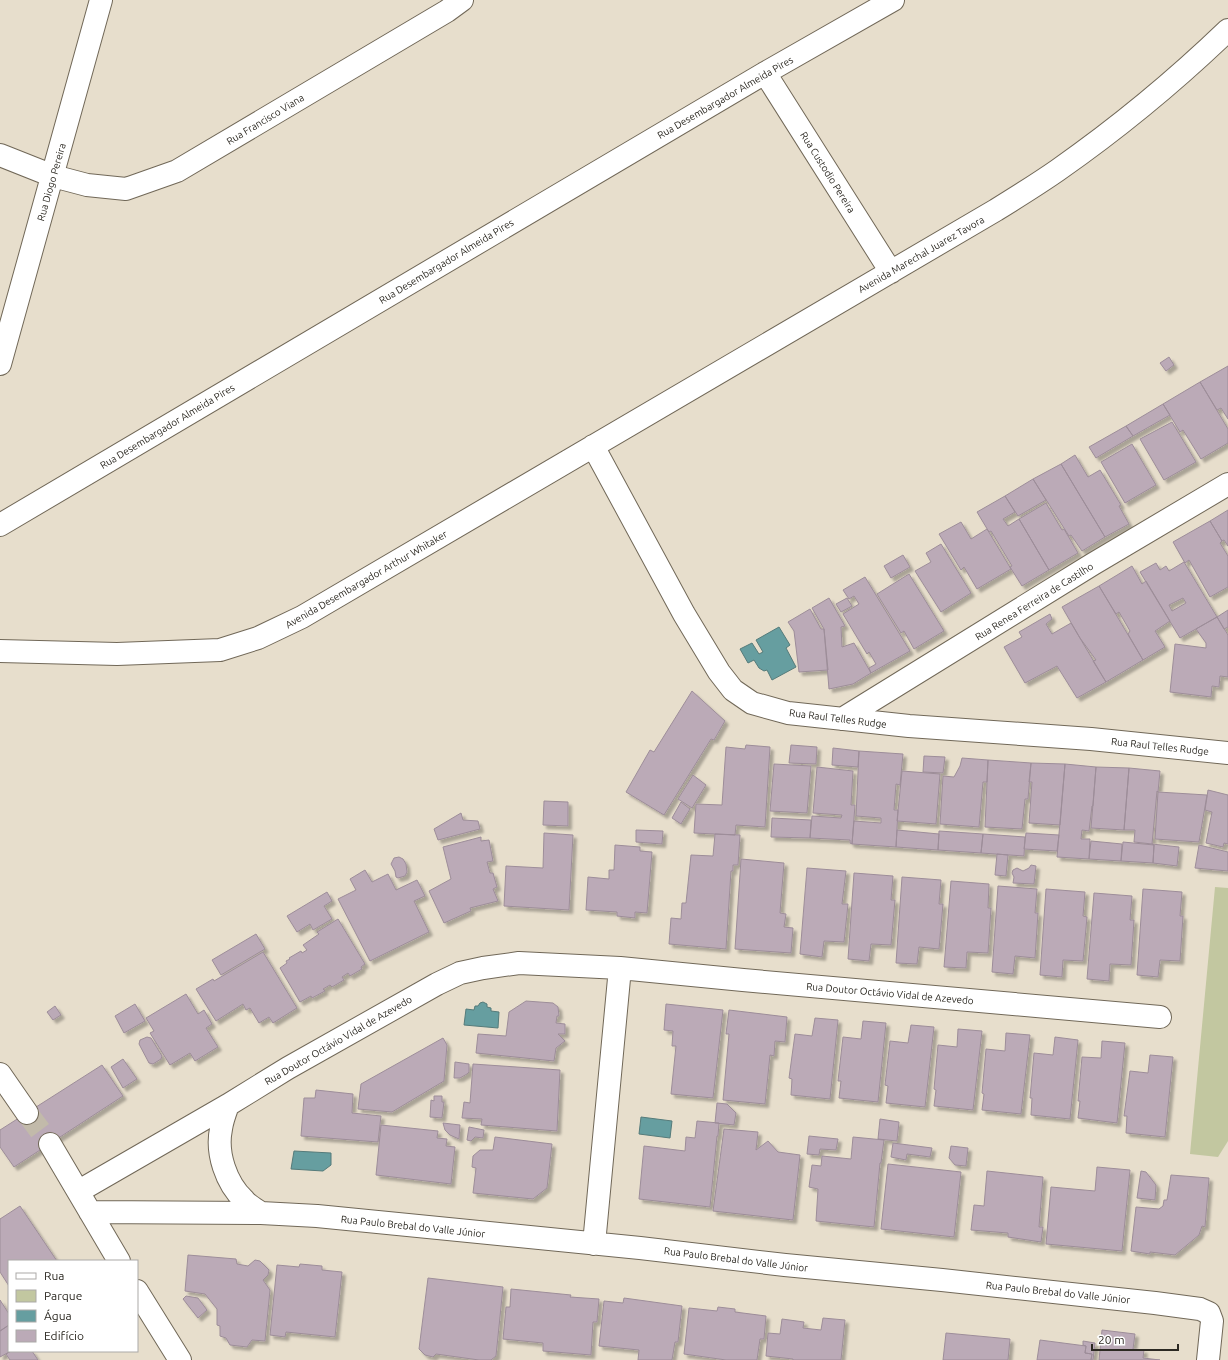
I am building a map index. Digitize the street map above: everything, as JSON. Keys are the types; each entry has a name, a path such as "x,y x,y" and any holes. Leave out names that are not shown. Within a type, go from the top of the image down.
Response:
{"street":[{"name":"Rua Diogo Pereira","path":"0,364 102,0"},
{"name":"Rua Francisco Viana","path":"0,155 53,176 87,185 126,189 177,171 447,11 462,0"},
{"name":"Rua Desembargador Almeida Pires","path":"0,525 765,73 893,0"},
{"name":"Avenida Marechal Juarez Tavora","path":"593,446 996,210 1058,171 1123,122 1192,65 1228,30"},
{"name":"Rua Custodio Pereira","path":"765,73 891,272"},
{"name":"Avenida Desembargador Arthur Whitaker","path":"0,651 117,654 220,650 258,638 302,618 593,446"},
{"name":"Rua Raul Telles Rudge","path":"593,446 684,614 719,672 733,690 752,703 788,713 842,719 909,726 1091,739 1218,752"},
{"name":"Rua Renea Ferreira de Castilho","path":"842,719 1087,568 1228,484"},
{"path":"1218,752 1228,738"},
{"name":"Rua Doutor Octávio Vidal de Azevedo","path":"78,1191 228,1105 288,1068 437,984 460,973 483,968 519,963 620,968 1160,1016"},
{"path":"594,1244 620,968"},
{"path":"0,1074 27,1113"},
{"path":"228,1105 220,1130 220,1149 225,1170 233,1187 244,1200 261,1213"},
{"path":"50,1144 118,1260"},
{"name":"Rua Paulo Brebal do Valle Júnior","path":"90,1212 261,1213 317,1216 640,1248 785,1265 1147,1302 1200,1310 1209,1313 1212,1321 1208,1360"},
{"path":"138,1293 180,1360"}],"green space":[{"path":"1215,887 1228,888 1228,1141 1218,1157 1190,1154"}],"water":[{"path":"779,627 790,645 786,648 796,667 772,680 767,670 764,671 759,668 754,660 748,663 740,649 752,643 759,654 763,652 756,640"},
{"path":"483,1002 487,1004 487,1007 491,1008 491,1011 499,1012 498,1028 464,1025 466,1009 474,1010 475,1006 478,1006"},
{"path":"641,1117 672,1121 670,1138 639,1134"},
{"path":"294,1151 331,1153 331,1165 323,1171 291,1169"}],"building":[{"path":"1169,357 1174,365 1166,371 1160,363"},
{"path":"1228,366 1228,419 1221,408 1217,410 1200,382"},
{"path":"1200,382 1228,429 1228,443 1201,459 1183,430 1180,432 1163,404"},
{"path":"1163,404 1170,415 1133,436 1126,426"},
{"path":"1172,422 1196,462 1164,480 1140,439"},
{"path":"1126,426 1133,436 1096,458 1089,447"},
{"path":"1132,444 1156,485 1125,503 1101,462"},
{"path":"1075,455 1088,477 1100,470 1121,505 1119,506 1129,524 1105,537 1061,464"},
{"path":"1061,464 1105,537 1082,551 1071,535 1069,536 1033,479"},
{"path":"1033,479 1046,500 1018,516 1005,496"},
{"path":"1005,496 1015,512 1003,519 1008,526 1019,519 1049,570 1022,586 991,531 989,532 977,512"},
{"path":"1046,503 1078,553 1049,570 1019,519"},
{"path":"1228,510 1228,546 1224,540 1222,541 1210,521"},
{"path":"1210,521 1222,541 1220,543 1228,556 1228,587 1210,597 1189,560 1185,563 1173,542"},
{"path":"961,522 971,539 987,529 1011,569 977,589 964,567 961,570 939,534"},
{"path":"941,544 971,593 941,612 915,571 931,562 926,553"},
{"path":"903,555 910,567 891,578 884,566"},
{"path":"1184,562 1217,617 1180,638 1140,572 1156,563 1160,570 1166,566 1169,571","holes":["1183,598 1186,603 1172,611 1169,605"]},
{"path":"1132,566 1142,584 1146,581 1170,621 1155,631 1165,647 1143,660 1128,634 1130,631 1119,612 1116,614 1099,586"},
{"path":"909,574 944,631 914,649 904,631 901,633 877,594"},
{"path":"865,577 910,651 871,673 869,668 876,664 869,652 867,654 843,614 859,604 854,596 849,599 843,590"},
{"path":"1099,586 1143,660 1106,682 1093,661 1096,660 1080,638 1062,607"},
{"path":"829,598 845,626 841,627 842,647 854,643 871,673 853,684 829,689 824,629 812,608"},
{"path":"847,598 852,606 841,612 836,604"},
{"path":"810,609 821,629 824,629 828,670 799,672 794,631 788,622"},
{"path":"1228,610 1228,627 1224,629 1217,617"},
{"path":"1050,614 1052,619 1046,624 1052,634 1071,623 1106,682 1077,698 1057,666 1025,683 1004,647 1022,637 1019,632"},
{"path":"1217,617 1228,635 1228,677 1220,676 1219,687 1212,686 1211,697 1170,692 1175,644 1206,648 1206,643 1196,629"},
{"path":"692,691 725,721 714,740 711,739 664,815 626,792 650,750 654,752"},
{"path":"746,745 770,747 765,827 736,825 735,835 694,833 696,804 722,805 726,747 745,749"},
{"path":"791,745 817,747 816,764 789,763"},
{"path":"833,748 859,751 858,767 832,765"},
{"path":"859,751 903,754 900,785 896,784 894,810 898,810 896,847 852,844 854,821 881,823 881,818 856,816"},
{"path":"924,756 945,757 943,773 923,772"},
{"path":"962,758 988,760 987,782 983,782 979,827 940,824 943,776 954,777 960,766"},
{"path":"988,760 1031,763 1028,799 1025,799 1022,829 985,827"},
{"path":"1031,763 1065,764 1060,825 1029,823 1032,782 1029,782"},
{"path":"774,764 811,766 807,813 770,811"},
{"path":"1065,764 1096,767 1093,806 1089,831 1082,830 1081,839 1090,839 1089,859 1057,857"},
{"path":"817,767 853,771 851,805 855,805 852,844 850,843 850,840 810,838 812,816 841,818 842,815 813,813"},
{"path":"1096,767 1129,768 1124,830 1091,828"},
{"path":"1129,768 1160,771 1152,844 1134,842 1135,830 1124,830"},
{"path":"902,771 940,774 936,824 897,821"},
{"path":"693,775 706,785 692,808 678,799"},
{"path":"1208,790 1228,795 1228,844 1224,843 1223,847 1206,843 1212,812 1205,810"},
{"path":"1158,792 1207,795 1199,842 1155,839"},
{"path":"544,801 568,802 568,826 543,825"},
{"path":"681,802 690,809 681,824 672,818"},
{"path":"461,813 463,820 478,821 480,829 438,840 434,829"},
{"path":"772,818 811,820 810,838 771,837"},
{"path":"636,830 663,831 662,844 636,842"},
{"path":"897,830 939,834 938,850 896,847"},
{"path":"939,831 983,834 981,853 938,850"},
{"path":"544,833 573,835 569,910 504,906 506,866 543,868"},
{"path":"1026,833 1059,835 1057,851 1024,849"},
{"path":"715,834 740,835 738,865 733,865 733,871 731,871 726,949 669,944 671,918 681,919 682,903 686,903 691,855 713,856"},
{"path":"983,834 1025,837 1024,856 981,853"},
{"path":"481,837 481,841 489,840 493,861 487,862 490,873 493,873 497,887 493,889 498,901 470,908 471,911 444,923 429,891 451,879 443,847"},
{"path":"1091,841 1122,844 1121,861 1089,859"},
{"path":"1123,842 1154,845 1153,863 1121,861"},
{"path":"1152,844 1179,847 1177,866 1153,863 1154,845"},
{"path":"615,845 640,847 640,851 652,852 647,913 635,912 635,918 617,916 617,912 586,910 588,877 609,879 609,870 614,870"},
{"path":"1199,845 1228,852 1228,871 1195,868"},
{"path":"997,854 1008,855 1006,876 995,875"},
{"path":"399,857 403,859 406,864 407,872 405,876 398,878 396,877 395,871 391,864 394,858"},
{"path":"741,859 784,863 780,913 786,914 784,927 793,928 791,953 735,949"},
{"path":"1031,865 1036,866 1034,884 1013,883 1013,870 1017,868 1023,871"},
{"path":"807,868 846,871 842,904 848,904 844,942 824,941 822,957 800,954"},
{"path":"365,870 372,882 388,874 396,890 417,880 425,896 414,901 429,932 370,961 338,899 356,890 350,879"},
{"path":"854,873 893,876 891,900 895,900 891,945 871,944 869,961 848,959"},
{"path":"902,877 941,880 939,904 943,904 939,949 919,947 917,964 896,963"},
{"path":"951,881 989,884 988,908 991,908 988,953 967,952 966,968 944,967"},
{"path":"998,886 1037,889 1035,913 1038,913 1035,958 1015,956 1013,974 992,972"},
{"path":"1046,889 1085,892 1083,916 1087,917 1083,961 1063,960 1062,977 1040,975"},
{"path":"1143,889 1182,892 1180,916 1183,916 1180,961 1160,960 1158,977 1137,975"},
{"path":"327,892 332,901 324,906 332,919 313,930 310,924 297,932 287,916"},
{"path":"1094,893 1132,896 1130,920 1134,920 1131,965 1110,964 1109,981 1087,979"},
{"path":"338,919 365,964 361,967 362,969 350,976 348,973 342,977 344,980 332,987 330,985 323,989 325,991 312,998 311,996 300,1002 280,968 287,963 286,961 290,959 289,958 301,951 302,953 307,950 303,945 319,934 317,932"},
{"path":"256,934 265,949 221,975 212,960"},
{"path":"263,952 297,1008 273,1023 269,1017 259,1023 250,1008 246,1010 243,1004 216,1021 196,989 213,979 214,981"},
{"path":"186,994 198,1014 204,1010 212,1024 206,1028 218,1047 195,1061 190,1053 170,1065 150,1033 154,1031 146,1018"},
{"path":"526,1001 553,1003 558,1007 559,1016 557,1016 556,1023 565,1024 565,1034 558,1034 565,1041 556,1048 554,1061 476,1053 478,1034 506,1036 509,1012"},
{"path":"135,1004 145,1021 124,1033 115,1016"},
{"path":"666,1004 723,1010 713,1098 671,1094 676,1046 672,1046 673,1031 664,1030"},
{"path":"55,1006 61,1015 53,1020 47,1012"},
{"path":"729,1010 787,1017 785,1042 775,1041 774,1056 770,1055 765,1104 723,1100 729,1034 726,1034"},
{"path":"815,1018 838,1020 830,1099 791,1095 792,1079 789,1078 795,1034 812,1036"},
{"path":"863,1021 886,1023 878,1102 839,1098 841,1081 838,1081 843,1037 861,1039"},
{"path":"911,1025 934,1027 925,1107 886,1103 888,1086 885,1085 890,1041 908,1043"},
{"path":"958,1029 982,1031 973,1110 934,1106 938,1045 957,1047"},
{"path":"1006,1033 1030,1035 1021,1114 982,1110 986,1049 1005,1051"},
{"path":"147,1037 151,1038 162,1056 161,1059 153,1064 149,1063 139,1044 140,1040"},
{"path":"1055,1037 1078,1040 1070,1119 1031,1115 1032,1098 1030,1098 1034,1053 1053,1055"},
{"path":"443,1038 447,1045 444,1081 392,1112 358,1109 361,1084"},
{"path":"1102,1041 1125,1043 1117,1123 1078,1118 1082,1057 1101,1058"},
{"path":"1150,1055 1173,1057 1165,1137 1126,1133 1127,1116 1124,1116 1130,1071 1148,1073"},
{"path":"123,1059 137,1079 123,1088 111,1067"},
{"path":"455,1062 469,1064 469,1072 460,1078 454,1078"},
{"path":"473,1064 560,1070 557,1131 481,1125 482,1119 462,1118 464,1102 470,1103"},
{"path":"102,1065 123,1096 14,1167 0,1147 0,1130"},
{"path":"316,1090 353,1094 352,1113 381,1116 378,1142 301,1136 304,1098 315,1098"},
{"path":"434,1096 442,1096 442,1102 444,1102 442,1118 430,1117 431,1100 434,1101"},
{"path":"717,1103 727,1104 736,1113 734,1125 715,1123"},
{"path":"880,1119 899,1122 897,1141 878,1139"},
{"path":"697,1121 719,1123 710,1207 639,1199 644,1146 685,1151 686,1137 695,1138"},
{"path":"443,1123 460,1125 459,1139 450,1135 445,1130"},
{"path":"381,1125 438,1131 437,1138 447,1139 446,1146 455,1147 451,1184 376,1175"},
{"path":"469,1127 484,1130 483,1138 475,1137 471,1141 467,1140"},
{"path":"724,1129 758,1132 756,1150 768,1141 778,1152 800,1155 793,1220 713,1211"},
{"path":"809,1136 838,1139 836,1150 820,1149 819,1155 807,1154"},
{"path":"495,1137 552,1144 547,1188 533,1199 473,1193 476,1168 472,1167 473,1156 480,1150 493,1150"},
{"path":"853,1137 884,1140 880,1163 874,1227 816,1221 818,1189 809,1187 812,1165 821,1166 822,1156 851,1159"},
{"path":"893,1143 932,1148 930,1157 907,1154 906,1160 891,1157"},
{"path":"951,1146 968,1148 966,1166 955,1165 949,1158"},
{"path":"888,1164 961,1172 954,1237 881,1229"},
{"path":"1097,1167 1130,1170 1122,1251 1046,1244 1051,1187 1095,1191"},
{"path":"987,1171 1043,1177 1039,1227 1043,1227 1041,1242 1008,1237 1008,1233 971,1230 974,1205 984,1206"},
{"path":"1141,1171 1146,1172 1156,1185 1155,1200 1137,1198"},
{"path":"1171,1175 1209,1178 1205,1227 1202,1226 1199,1235 1175,1255 1150,1252 1150,1254 1131,1251 1136,1207 1159,1209 1163,1206 1164,1200 1167,1200"},
{"path":"20,1206 56,1260 8,1260 8,1284 0,1272 0,1219"},
{"path":"188,1255 236,1259 237,1264 248,1266 255,1260 260,1261 269,1270 268,1275 263,1280 270,1290 265,1341 252,1340 247,1347 230,1345 226,1338 220,1336 220,1326 217,1325 217,1309 205,1294 185,1291"},
{"path":"300,1264 322,1266 322,1270 342,1272 335,1337 286,1332 285,1337 270,1335 277,1265 299,1267"},
{"path":"428,1278 503,1287 496,1356 491,1360 479,1360 436,1354 433,1357 425,1355 419,1349"},
{"path":"511,1289 571,1295 570,1297 599,1299 597,1322 593,1322 591,1355 543,1351 543,1343 503,1339 506,1307 510,1307"},
{"path":"186,1296 198,1298 207,1310 198,1318 183,1299"},
{"path":"624,1298 682,1306 678,1342 675,1342 672,1360 638,1360 639,1350 599,1346 604,1301 623,1303"},
{"path":"0,1300 8,1312 8,1326 0,1331"},
{"path":"718,1307 735,1309 735,1312 766,1316 764,1339 760,1339 757,1360 726,1360 684,1354 689,1308 717,1311"},
{"path":"823,1318 845,1320 841,1360 793,1360 766,1356 768,1333 780,1334 782,1319 804,1322 803,1328 821,1330"},
{"path":"8,1326 9,1352 0,1357 0,1331"},
{"path":"1102,1330 1135,1334 1133,1349 1144,1350 1143,1358 1160,1360 1099,1360"},
{"path":"946,1333 1010,1339 1008,1360 943,1360"},
{"path":"1040,1340 1086,1346 1085,1353 1092,1354 1091,1360 1037,1360"},
{"path":"1083,1341 1095,1343 1093,1360 1091,1360 1092,1354 1085,1353 1086,1346 1083,1345"},
{"path":"9,1352 33,1352 38,1360 10,1360 6,1354"}],"tunnel":[{"path":"27,1113 50,1144"}]}
